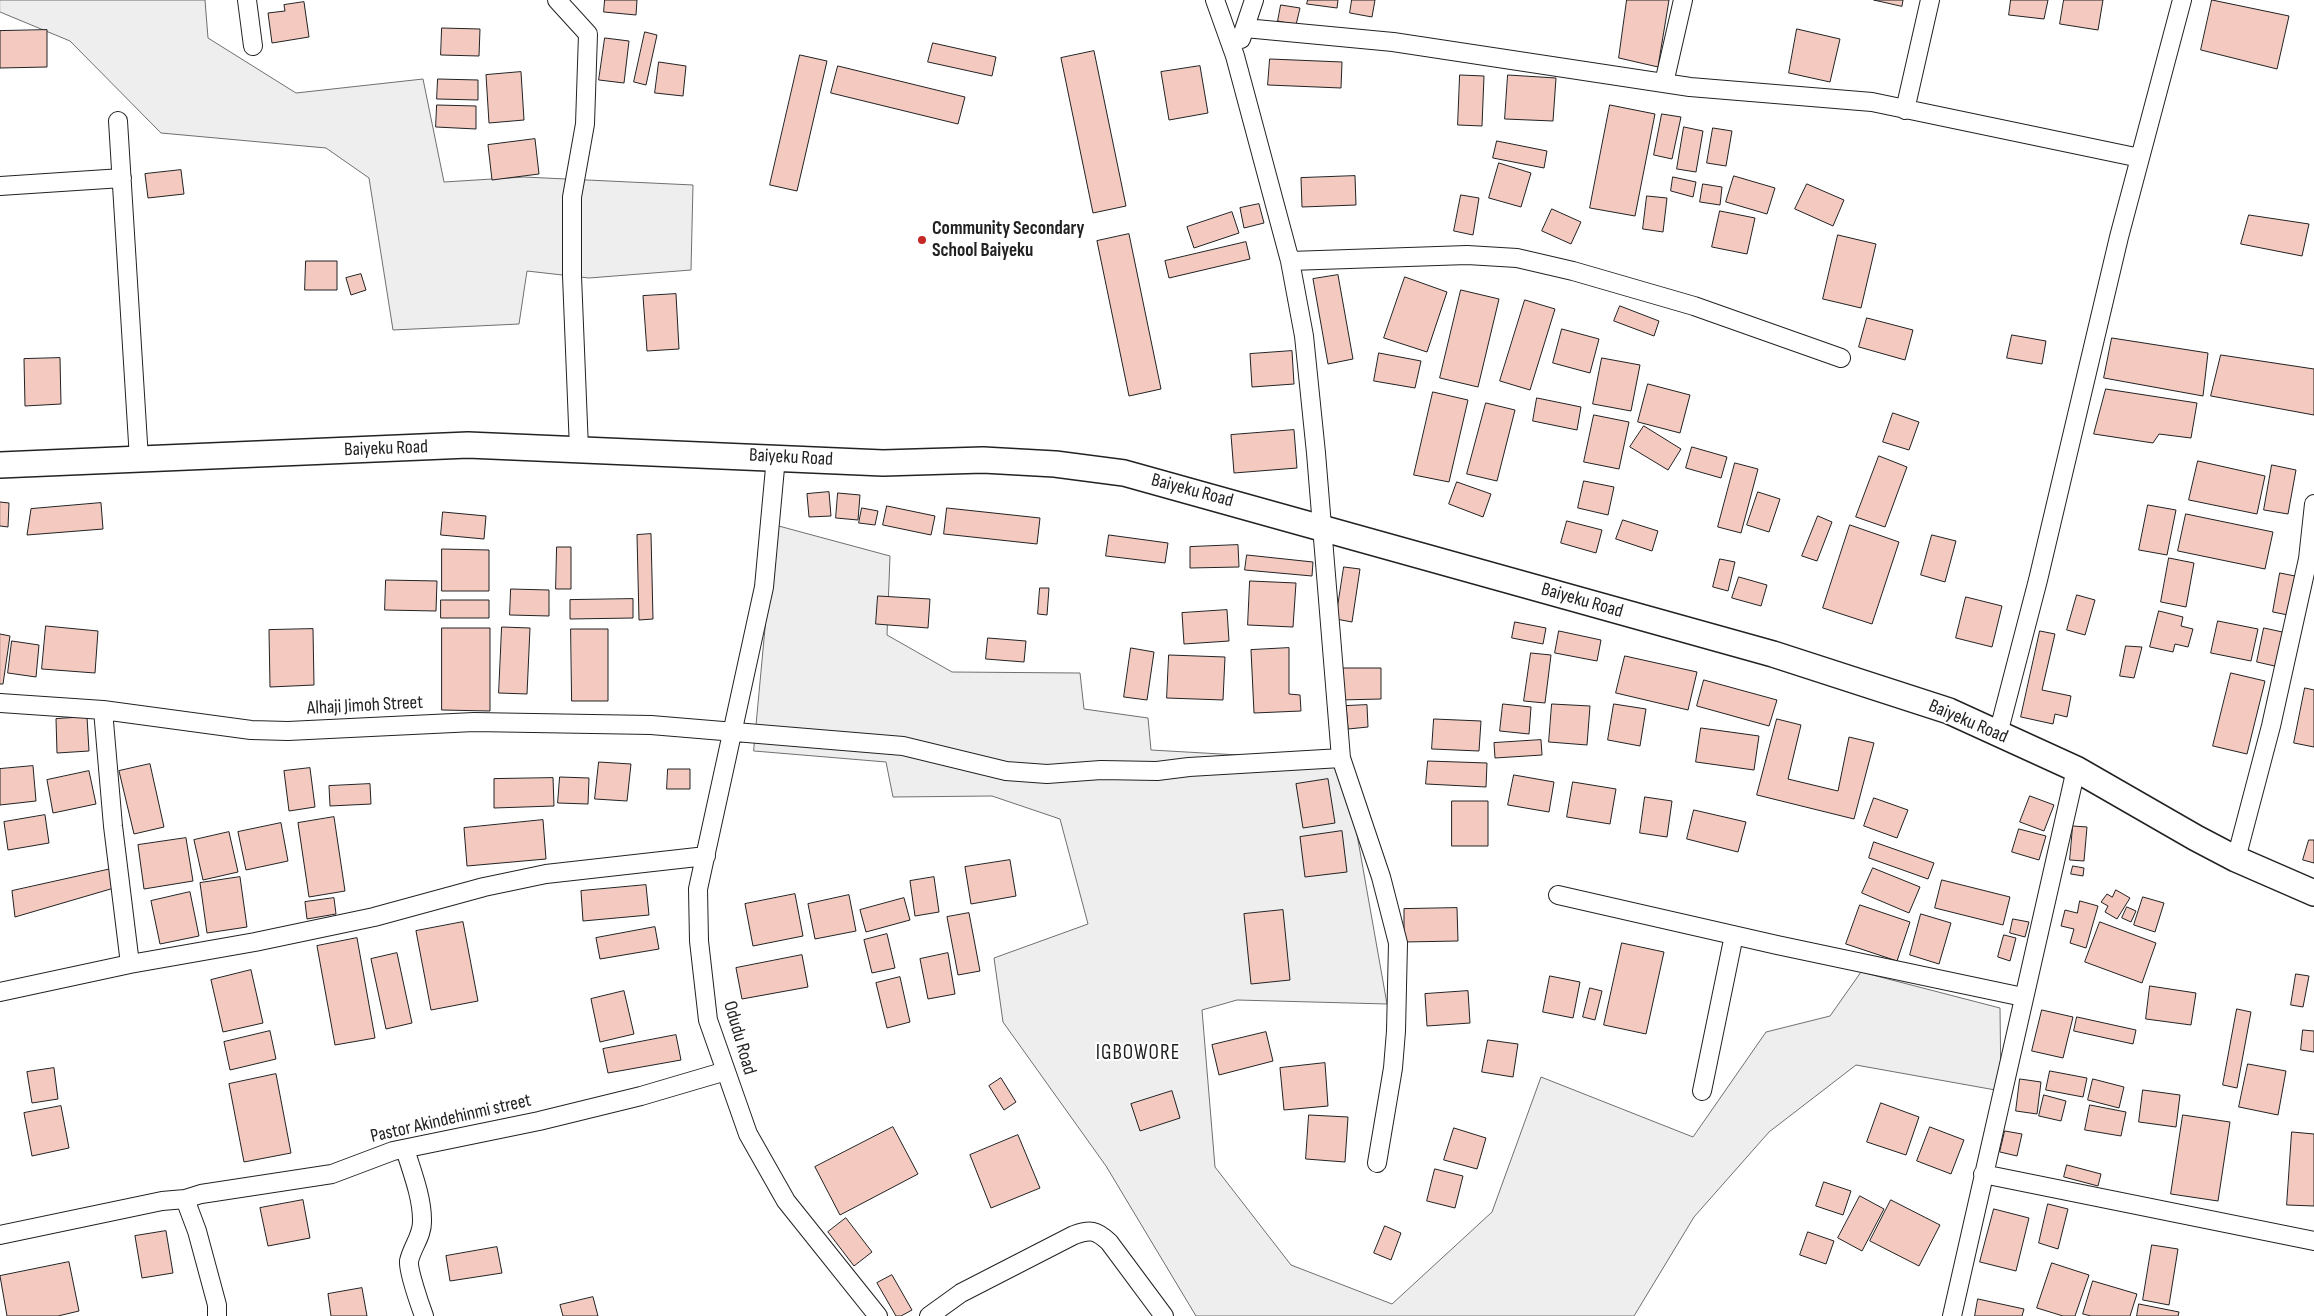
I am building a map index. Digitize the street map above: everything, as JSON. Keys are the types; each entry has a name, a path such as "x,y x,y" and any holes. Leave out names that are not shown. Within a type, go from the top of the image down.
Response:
{"main road":[{"name":"Baiyeku Road","path":"0,465 468,445 883,463 983,460 1055,464 1124,473 1773,654 1949,711 2076,769 2236,859 2314,893"}],"street":[{"path":"247,0 253,46"},
{"path":"557,0 588,34 584,124 572,198 572,276 579,449"},
{"path":"1217,0 1235,56 1290,260 1304,336 1316,453 1340,758 1381,877 1398,943 1393,1068 1377,1163"},
{"path":"1235,56 1254,0"},
{"path":"1664,83 1683,0"},
{"path":"1905,110 1930,0"},
{"path":"1998,734 2038,580 2119,236 2182,0"},
{"path":"1245,28 1393,42 1690,87 1872,102 2140,158"},
{"path":"118,120 139,459"},
{"path":"0,186 122,178"},
{"path":"1290,260 1467,255 1517,258 1573,271 1694,306 1841,358"},
{"name":"Odudu Road","path":"776,457 764,587 698,889 699,941 708,1020 748,1134 786,1201 878,1316"},
{"path":"2236,859 2271,726 2308,558 2314,504"},
{"name":"Alhaji Jimoh Street","path":"0,703 103,710 251,730 288,731 474,722 651,725 904,746 1006,772 1047,774 1100,770 1157,771 1189,767 1340,758"},
{"path":"103,710 113,826 130,964"},
{"path":"1952,1316 2076,769"},
{"path":"0,992 130,964 255,942 365,919 484,887 546,874 706,856"},
{"path":"1558,896 2023,997"},
{"path":"1702,1091 1734,935"},
{"name":"Pastor Akindehinmi street","path":"0,1236 162,1201 246,1189 274,1182 306,1180 353,1168 377,1156 539,1121 641,1096 726,1071"},
{"path":"405,1149 416,1186 422,1220 422,1230 409,1262 411,1276 424,1316"},
{"path":"1984,1174 2314,1241"},
{"path":"186,1199 197,1230 217,1305 217,1316"},
{"path":"929,1316 962,1293 1088,1229 1099,1233 1109,1242 1164,1316"}],"shaded area":[{"path":"0,0 205,0 208,38 296,93 423,79 444,182 524,177 693,185 691,270 589,278 527,271 519,324 393,330 369,178 326,148 161,133 70,41 0,12"},
{"path":"775,525 890,556 887,635 952,672 1080,673 1084,709 1148,718 1151,750 1344,761 1387,1004 1237,1000 1202,1010 1215,1167 1291,1265 1392,1304 1492,1212 1541,1077 1693,1137 1766,1032 1830,1016 1861,972 2000,1008 2001,1091 1856,1065 1769,1132 1694,1217 1634,1316 1196,1316 1106,1166 1003,1022 994,958 1088,924 1060,819 992,796 893,797 886,762 754,751"}],"building":[{"path":"605,0 637,0 636,15 604,12"},
{"path":"1308,0 1338,0 1337,8 1307,4"},
{"path":"1352,0 1375,0 1372,17 1350,13"},
{"path":"1627,0 1669,0 1658,67 1619,58"},
{"path":"1874,0 1903,0 1902,6"},
{"path":"2011,0 2048,0 2044,19 2009,15"},
{"path":"2064,0 2103,0 2098,30 2060,24"},
{"path":"2212,0 2289,16 2277,69 2201,50"},
{"path":"304,2 309,37 272,43 268,13 285,11 284,5"},
{"path":"1281,5 1300,8 1296,25 1278,21"},
{"path":"442,28 480,29 479,56 441,55"},
{"path":"1797,29 1840,39 1830,82 1789,73"},
{"path":"47,30 47,67 0,68 0,31"},
{"path":"645,32 657,35 646,85 634,82"},
{"path":"605,38 629,41 624,83 599,80"},
{"path":"933,43 996,57 992,76 928,62"},
{"path":"1094,51 1126,206 1093,213 1061,58"},
{"path":"800,55 827,61 797,191 770,185"},
{"path":"1270,59 1342,62 1341,88 1268,85"},
{"path":"659,62 686,66 683,96 655,93"},
{"path":"838,66 965,97 958,124 831,93"},
{"path":"1200,66 1208,113 1169,120 1161,72"},
{"path":"521,72 524,120 489,123 486,75"},
{"path":"1460,75 1484,76 1482,126 1458,125"},
{"path":"1508,75 1556,78 1553,121 1505,119"},
{"path":"438,79 478,80 478,100 437,99"},
{"path":"437,105 476,106 476,129 436,127"},
{"path":"1610,105 1655,114 1635,216 1590,208"},
{"path":"1662,114 1681,117 1672,159 1654,155"},
{"path":"1684,127 1703,131 1696,172 1677,169"},
{"path":"1713,128 1732,131 1726,166 1707,163"},
{"path":"535,139 539,174 492,180 488,145"},
{"path":"1497,141 1547,151 1544,168 1493,158"},
{"path":"1499,163 1531,173 1521,207 1489,198"},
{"path":"181,170 184,194 148,198 145,174"},
{"path":"1355,176 1356,205 1302,207 1301,178"},
{"path":"1734,176 1775,188 1767,214 1726,202"},
{"path":"1673,177 1696,182 1693,197 1671,191"},
{"path":"1703,184 1722,187 1720,205 1700,202"},
{"path":"1807,184 1844,200 1833,226 1795,209"},
{"path":"1461,195 1479,198 1473,235 1454,231"},
{"path":"1647,196 1667,198 1663,232 1643,229"},
{"path":"1259,204 1264,223 1244,228 1240,208"},
{"path":"1552,209 1581,222 1571,244 1542,231"},
{"path":"1720,211 1755,218 1747,254 1712,247"},
{"path":"1232,212 1239,233 1194,248 1187,227"},
{"path":"2249,215 2309,224 2302,256 2241,244"},
{"path":"1129,234 1161,389 1129,396 1097,241"},
{"path":"1838,235 1876,244 1861,308 1823,299"},
{"path":"1246,242 1250,259 1169,278 1165,261"},
{"path":"306,261 337,261 337,290 305,290"},
{"path":"361,274 366,290 351,295 346,278"},
{"path":"1338,275 1353,359 1328,364 1313,279"},
{"path":"1405,277 1447,292 1427,352 1384,338"},
{"path":"1461,290 1499,299 1478,387 1440,378"},
{"path":"676,294 679,349 647,351 643,296"},
{"path":"1525,300 1555,309 1530,390 1500,381"},
{"path":"1620,306 1659,321 1654,336 1614,321"},
{"path":"1867,318 1913,330 1905,360 1859,347"},
{"path":"1562,329 1599,339 1590,373 1553,363"},
{"path":"2012,335 2046,341 2042,364 2007,358"},
{"path":"2112,338 2208,353 2203,396 2104,378"},
{"path":"1292,351 1294,384 1252,387 1250,354"},
{"path":"1379,353 1421,361 1415,388 1374,381"},
{"path":"2221,355 2314,369 2314,415 2211,396"},
{"path":"60,358 61,404 25,406 24,359"},
{"path":"1602,358 1640,365 1631,411 1593,404"},
{"path":"1648,384 1690,395 1680,433 1638,422"},
{"path":"2106,389 2197,403 2191,438 2159,434 2153,443 2094,434"},
{"path":"1433,392 1468,400 1449,482 1414,475"},
{"path":"1537,398 1581,407 1577,430 1533,421"},
{"path":"1486,403 1515,410 1497,481 1467,474"},
{"path":"1893,413 1919,422 1909,450 1883,442"},
{"path":"1594,415 1629,422 1619,469 1584,462"},
{"path":"1644,426 1681,449 1668,470 1630,447"},
{"path":"1294,430 1297,468 1234,473 1231,435"},
{"path":"1692,447 1727,457 1721,478 1686,468"},
{"path":"1879,456 1907,467 1885,527 1856,517"},
{"path":"2198,461 2265,476 2257,514 2189,500"},
{"path":"1735,463 1758,469 1741,533 1718,527"},
{"path":"2272,465 2296,470 2288,514 2264,510"},
{"path":"1584,481 1614,487 1608,515 1578,508"},
{"path":"1457,482 1491,494 1483,517 1449,504"},
{"path":"829,492 831,516 809,517 807,494"},
{"path":"1758,492 1780,499 1769,532 1747,525"},
{"path":"838,493 860,495 858,520 836,518"},
{"path":"0,502 9,503 8,527 0,526"},
{"path":"101,503 103,529 27,535 31,509"},
{"path":"2148,505 2176,510 2167,555 2139,550"},
{"path":"887,506 935,516 931,535 883,525"},
{"path":"862,508 878,511 875,525 859,523"},
{"path":"947,508 1040,518 1037,544 944,534"},
{"path":"443,512 486,516 484,539 441,535"},
{"path":"2186,514 2273,532 2265,569 2178,551"},
{"path":"1818,516 1832,522 1817,561 1802,556"},
{"path":"1623,520 1658,531 1652,551 1616,539"},
{"path":"1567,521 1602,530 1596,553 1561,543"},
{"path":"1850,525 1899,542 1872,624 1823,608"},
{"path":"651,534 653,619 639,620 637,535"},
{"path":"1109,535 1168,543 1165,563 1106,556"},
{"path":"1932,535 1956,541 1945,582 1921,575"},
{"path":"1238,545 1239,567 1190,568 1190,547"},
{"path":"557,547 571,547 571,589 556,589"},
{"path":"442,549 489,550 489,591 442,591"},
{"path":"1247,555 1313,562 1312,576 1245,570"},
{"path":"2169,558 2194,563 2186,607 2161,602"},
{"path":"1720,559 1735,562 1728,591 1713,587"},
{"path":"1344,567 1360,569 1352,622 1336,619"},
{"path":"2280,573 2295,576 2288,615 2273,612"},
{"path":"1739,577 1767,585 1761,606 1732,598"},
{"path":"386,580 437,581 436,611 385,610"},
{"path":"1250,581 1296,583 1293,627 1248,625"},
{"path":"1040,588 1049,588 1047,615 1038,614"},
{"path":"511,589 549,590 549,616 510,615"},
{"path":"2077,595 2095,600 2085,635 2067,630"},
{"path":"878,596 930,599 928,628 876,624"},
{"path":"1966,597 2002,606 1992,647 1956,638"},
{"path":"633,599 633,618 570,619 570,600"},
{"path":"441,600 489,600 489,618 441,618"},
{"path":"1227,610 1229,641 1184,644 1182,613"},
{"path":"2159,611 2183,617 2181,626 2193,629 2188,647 2175,644 2173,652 2150,647"},
{"path":"2218,621 2258,629 2251,661 2211,653"},
{"path":"1515,622 1546,628 1543,644 1512,638"},
{"path":"46,626 98,631 95,673 42,669"},
{"path":"502,627 530,628 527,694 499,693"},
{"path":"442,628 490,628 490,711 442,710"},
{"path":"2264,628 2287,633 2279,667 2257,662"},
{"path":"313,629 314,685 270,687 269,630"},
{"path":"571,629 608,629 608,701 572,701"},
{"path":"1559,631 1601,640 1597,661 1555,653"},
{"path":"2040,631 2055,634 2042,690 2071,696 2067,717 2055,714 2053,724 2021,717"},
{"path":"0,634 10,636 3,684 0,684"},
{"path":"988,638 1026,641 1024,662 986,659"},
{"path":"12,641 39,645 36,677 8,673"},
{"path":"2126,646 2142,647 2134,678 2120,676"},
{"path":"1131,648 1154,652 1147,700 1124,697"},
{"path":"1289,648 1289,694 1300,695 1301,711 1254,713 1251,650"},
{"path":"1531,653 1551,655 1545,703 1524,701"},
{"path":"1169,655 1225,657 1223,700 1167,698"},
{"path":"1625,656 1697,672 1688,710 1616,693"},
{"path":"1339,668 1381,668 1381,699 1340,700"},
{"path":"2231,673 2265,681 2247,754 2213,746"},
{"path":"1704,680 1777,700 1769,726 1697,706"},
{"path":"2305,688 2314,690 2314,747 2294,743"},
{"path":"1503,704 1531,707 1529,734 1500,731"},
{"path":"1552,704 1590,706 1587,745 1549,742"},
{"path":"1614,704 1646,709 1640,746 1608,740"},
{"path":"1367,705 1368,727 1348,729 1346,706"},
{"path":"87,717 89,751 57,753 56,719"},
{"path":"1434,719 1481,721 1479,751 1432,749"},
{"path":"1777,719 1801,725 1788,779 1838,791 1849,737 1874,743 1854,819 1757,795"},
{"path":"1701,728 1759,736 1754,770 1696,762"},
{"path":"1541,740 1542,755 1495,758 1494,743"},
{"path":"1428,761 1487,763 1486,787 1426,784"},
{"path":"599,762 631,764 627,801 595,799"},
{"path":"150,764 164,827 134,834 119,771"},
{"path":"33,766 36,801 0,805 0,769"},
{"path":"310,768 315,807 289,811 284,771"},
{"path":"668,769 690,769 690,789 667,789"},
{"path":"89,771 96,804 53,813 47,780"},
{"path":"1514,775 1554,782 1549,812 1508,805"},
{"path":"560,777 589,778 588,804 558,803"},
{"path":"553,778 554,806 494,808 494,779"},
{"path":"1328,779 1335,823 1303,828 1296,784"},
{"path":"1573,782 1616,789 1610,824 1567,817"},
{"path":"370,784 371,804 330,806 329,786"},
{"path":"2030,796 2054,805 2044,831 2020,822"},
{"path":"1645,797 1672,801 1667,837 1640,833"},
{"path":"1874,798 1908,810 1897,838 1864,826"},
{"path":"1452,801 1488,801 1488,846 1452,846"},
{"path":"1694,810 1746,822 1738,852 1687,839"},
{"path":"45,815 49,843 8,850 4,822"},
{"path":"334,817 345,891 309,897 298,823"},
{"path":"543,820 546,859 467,866 464,828"},
{"path":"281,823 288,861 246,870 238,832"},
{"path":"2073,826 2087,827 2084,861 2070,860"},
{"path":"2019,829 2046,836 2039,860 2012,852"},
{"path":"1342,831 1347,872 1305,877 1300,837"},
{"path":"229,832 238,872 203,880 194,840"},
{"path":"186,838 193,881 144,889 138,845"},
{"path":"2309,840 2314,840 2314,863 2303,860"},
{"path":"1874,842 1934,863 1928,879 1869,858"},
{"path":"1010,860 1016,896 971,904 965,867"},
{"path":"2073,866 2084,868 2083,876 2071,874"},
{"path":"1873,868 1920,887 1909,913 1862,893"},
{"path":"111,869 114,888 15,917 12,891"},
{"path":"240,877 247,927 207,933 200,883"},
{"path":"934,877 939,912 915,916 910,881"},
{"path":"1942,880 2010,897 2003,925 1935,908"},
{"path":"646,885 649,915 583,921 581,891"},
{"path":"2116,890 2130,898 2117,919 2105,912 2108,906 2101,902 2107,894 2112,897"},
{"path":"190,892 199,936 160,944 151,901"},
{"path":"795,894 803,936 753,946 745,904"},
{"path":"849,895 856,931 815,939 808,904"},
{"path":"2143,897 2164,903 2155,932 2134,925"},
{"path":"334,898 336,914 307,919 305,902"},
{"path":"904,898 910,920 866,932 860,910"},
{"path":"2080,901 2098,906 2086,948 2070,943 2074,929 2061,926 2065,910 2077,913"},
{"path":"1860,905 1910,922 1897,961 1846,944"},
{"path":"2127,907 2136,911 2131,922 2122,918"},
{"path":"1457,908 1458,941 1404,942 1404,909"},
{"path":"1283,910 1290,980 1251,984 1244,914"},
{"path":"969,913 980,971 958,975 947,917"},
{"path":"1921,914 1951,923 1939,964 1910,955"},
{"path":"2013,919 2029,922 2025,937 2010,933"},
{"path":"463,922 478,1001 431,1010 416,931"},
{"path":"2100,922 2156,943 2142,983 2085,962"},
{"path":"655,927 659,949 600,959 596,938"},
{"path":"887,934 895,968 872,973 864,940"},
{"path":"2004,935 2016,938 2010,961 1998,957"},
{"path":"357,938 375,1038 335,1045 317,946"},
{"path":"1622,943 1664,952 1646,1034 1604,1025"},
{"path":"397,953 412,1023 386,1029 371,959"},
{"path":"948,953 955,994 928,999 920,959"},
{"path":"802,955 808,987 742,999 736,968"},
{"path":"251,970 263,1023 223,1032 211,980"},
{"path":"2296,974 2309,976 2303,1007 2291,1005"},
{"path":"1550,976 1580,982 1573,1018 1543,1012"},
{"path":"900,977 910,1022 887,1028 876,983"},
{"path":"2150,986 2196,993 2191,1025 2146,1019"},
{"path":"1590,988 1602,991 1595,1020 1583,1017"},
{"path":"624,991 634,1034 600,1042 591,999"},
{"path":"1468,991 1470,1023 1427,1026 1425,994"},
{"path":"2237,1009 2251,1012 2237,1088 2223,1085"},
{"path":"2042,1010 2073,1017 2063,1058 2032,1051"},
{"path":"2077,1017 2136,1030 2133,1044 2074,1031"},
{"path":"2303,1030 2314,1031 2314,1052 2301,1050"},
{"path":"270,1031 276,1059 230,1070 224,1042"},
{"path":"1266,1032 1273,1061 1219,1075 1212,1045"},
{"path":"676,1035 681,1060 608,1073 603,1049"},
{"path":"1488,1040 1518,1044 1513,1077 1482,1072"},
{"path":"1325,1063 1328,1106 1284,1110 1280,1068"},
{"path":"2248,1064 2286,1071 2278,1115 2239,1107"},
{"path":"54,1068 58,1099 32,1103 27,1072"},
{"path":"2050,1071 2087,1078 2083,1097 2046,1090"},
{"path":"276,1074 291,1153 244,1162 229,1084"},
{"path":"1001,1078 1016,1102 1004,1110 989,1086"},
{"path":"2020,1079 2041,1082 2037,1114 2016,1111"},
{"path":"2093,1079 2124,1087 2119,1108 2088,1100"},
{"path":"2143,1090 2180,1095 2176,1127 2139,1122"},
{"path":"1172,1091 1180,1118 1140,1131 1131,1104"},
{"path":"2044,1095 2066,1101 2061,1121 2039,1116"},
{"path":"1881,1103 1919,1117 1906,1155 1867,1142"},
{"path":"2090,1105 2126,1112 2121,1136 2085,1130"},
{"path":"61,1106 69,1148 32,1156 24,1113"},
{"path":"1309,1115 1348,1117 1345,1162 1306,1159"},
{"path":"2183,1115 2230,1122 2218,1201 2171,1194"},
{"path":"893,1127 918,1174 840,1215 815,1167"},
{"path":"1930,1127 1964,1140 1951,1174 1917,1161"},
{"path":"1454,1128 1486,1138 1477,1169 1444,1160"},
{"path":"2005,1131 2022,1134 2017,1156 2000,1152"},
{"path":"2292,1132 2314,1134 2314,1206 2287,1205"},
{"path":"1018,1135 1040,1188 991,1208 970,1155"},
{"path":"2067,1165 2101,1174 2098,1186 2064,1177"},
{"path":"1435,1169 1463,1176 1455,1208 1427,1201"},
{"path":"1824,1182 1851,1191 1843,1215 1816,1206"},
{"path":"1860,1196 1884,1209 1862,1251 1838,1238"},
{"path":"303,1200 310,1238 268,1246 260,1208"},
{"path":"1891,1200 1940,1225 1919,1266 1870,1241"},
{"path":"2048,1204 2068,1209 2058,1249 2039,1243"},
{"path":"1994,1209 2029,1218 2016,1271 1980,1262"},
{"path":"846,1218 872,1252 854,1266 828,1232"},
{"path":"1385,1226 1401,1233 1391,1260 1374,1253"},
{"path":"166,1231 173,1273 142,1278 135,1236"},
{"path":"1808,1232 1834,1241 1826,1264 1800,1255"},
{"path":"2152,1245 2178,1249 2169,1305 2143,1300"},
{"path":"497,1247 502,1273 450,1281 446,1256"},
{"path":"69,1262 79,1311 58,1316 7,1316 0,1276"},
{"path":"2052,1263 2089,1275 2075,1316 2063,1316 2037,1308"},
{"path":"892,1275 912,1310 901,1316 896,1316 877,1283"},
{"path":"2093,1281 2137,1294 2130,1316 2091,1316 2083,1314"},
{"path":"362,1288 367,1316 331,1316 328,1294"},
{"path":"593,1297 598,1316 563,1316 560,1305"},
{"path":"1978,1299 2024,1309 2022,1316 1975,1316"},
{"path":"2139,1304 2179,1312 2178,1316 2137,1316"}],"place":[{"name":"Community Secondary School Baiyeku","path":"922,240"}],"district":[{"name":"IGBOWORE","path":"1138,1054"}]}
